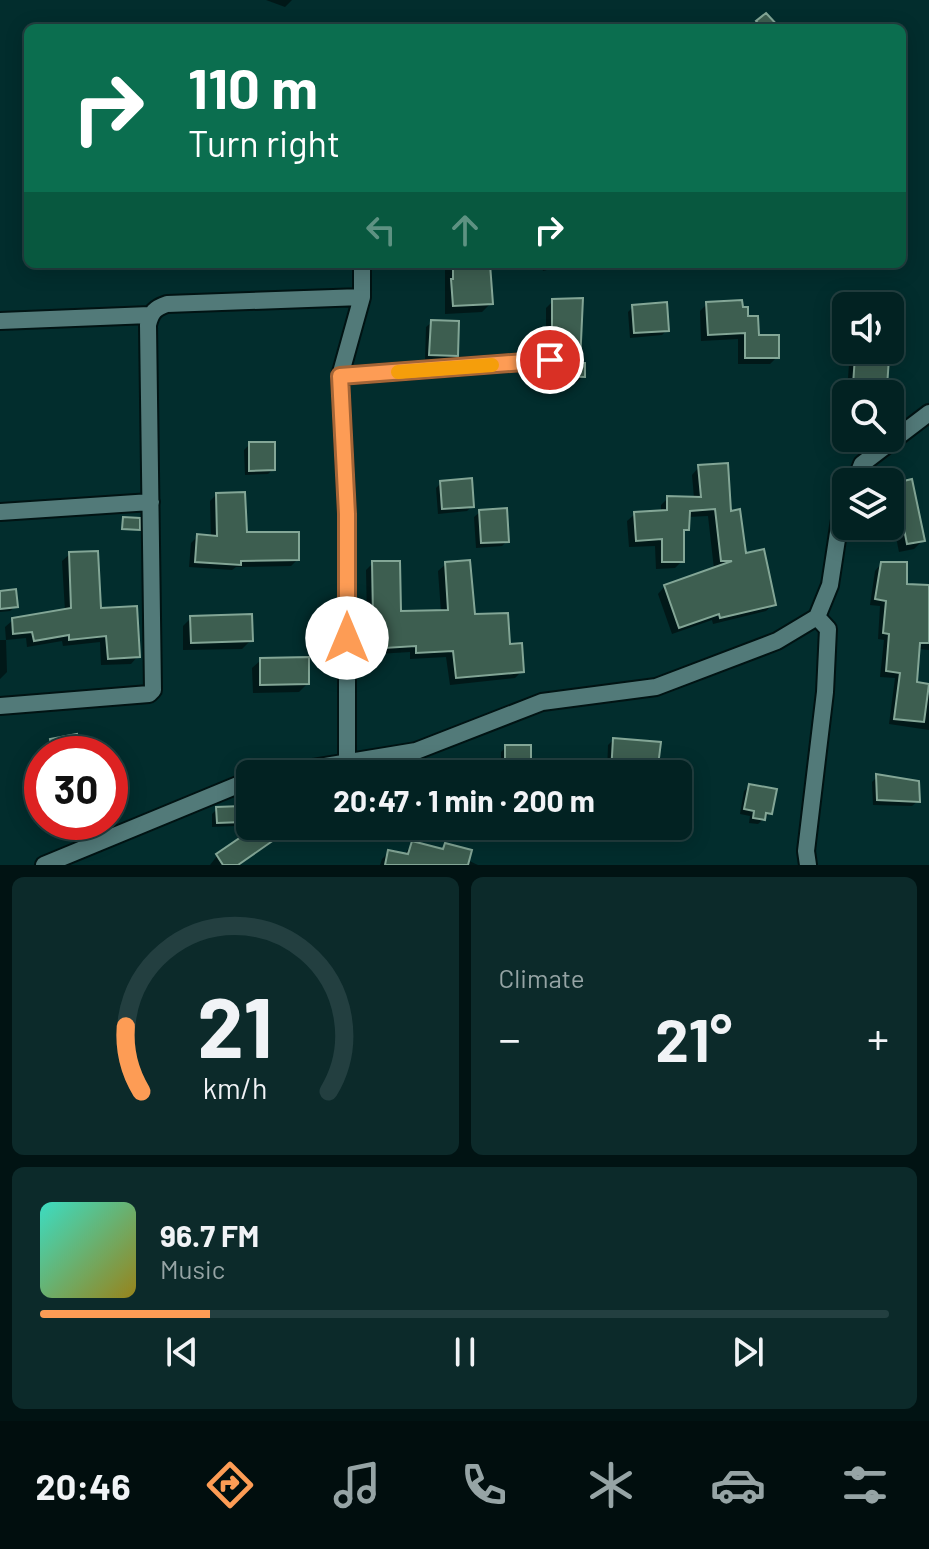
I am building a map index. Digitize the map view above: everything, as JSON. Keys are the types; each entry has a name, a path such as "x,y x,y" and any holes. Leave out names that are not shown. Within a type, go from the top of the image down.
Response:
{"street":[{"path":"347,760 347,514 340,376 362,297 362,268"},
{"path":"0,706 149,694 153,690 148,325 155,308 167,304 362,297"},
{"path":"0,321 150,315"},
{"path":"340,376 550,360"},
{"path":"860,468 929,413"},
{"path":"0,512 151,502"},
{"path":"364,760 416,751 542,702 656,687 777,641 817,617 830,585 837,540"},
{"path":"808,865 806,851 825,692 828,629 817,617"},
{"path":"44,865 236,786"}],"building":[{"path":"766,13 776,24 759,24 756,21"},
{"path":"453,268 490,268 493,304 453,306"},
{"path":"583,298 580,363 585,363 585,377 549,376 549,371 557,369 561,360 555,351 546,349 546,338 552,338 552,299"},
{"path":"742,300 743,307 748,307 748,316 758,316 759,335 779,335 779,358 745,358 745,333 708,335 706,302"},
{"path":"667,302 669,331 634,333 632,305"},
{"path":"431,320 459,321 458,356 429,355"},
{"path":"854,364 889,364 887,380 853,380"},
{"path":"249,442 275,442 275,470 249,471"},
{"path":"728,463 731,511 740,509 746,553 764,549 776,605 720,618 719,614 679,628 664,585 732,561 721,561 715,509 690,511 689,530 684,530 684,562 662,562 662,539 636,541 634,512 667,510 667,496 701,497 698,465"},
{"path":"472,478 474,507 442,509 440,481"},
{"path":"912,479 925,541 907,544 904,481"},
{"path":"245,492 247,532 299,532 299,560 241,561 241,565 195,562 197,534 217,536 216,493"},
{"path":"507,508 509,542 481,543 479,510"},
{"path":"123,517 140,518 140,530 122,529"},
{"path":"98,551 101,608 137,606 140,657 108,659 106,636 69,640 69,635 34,641 32,632 13,634 12,618 71,608 69,552"},
{"path":"470,560 475,614 508,613 510,644 522,643 524,672 456,678 453,651 416,653 416,646 368,649 366,617 373,617 372,561 400,561 401,611 448,610 445,562"},
{"path":"881,562 907,562 907,584 929,585 929,643 920,643 917,682 929,684 924,722 894,719 900,673 886,671 889,634 883,633 886,601 875,599"},
{"path":"16,589 18,607 0,609 0,591"},
{"path":"252,614 253,641 191,643 190,616"},
{"path":"309,657 309,684 260,685 260,658"},
{"path":"613,738 661,742 659,760 612,760"},
{"path":"505,745 531,745 531,760 505,760"},
{"path":"876,774 919,781 920,802 877,800"},
{"path":"749,784 777,789 772,814 766,813 765,820 753,818 754,811 744,809"},
{"path":"236,806 236,822 217,823 216,807"},
{"path":"236,840 274,840 238,865 223,865 216,854"},
{"path":"412,841 443,849 445,843 472,850 468,865 385,865 388,850 408,854"}],"slow traffic":[{"path":"398,372 492,365"}],"route":[{"path":"347,638 347,514 340,376 550,360"}]}
